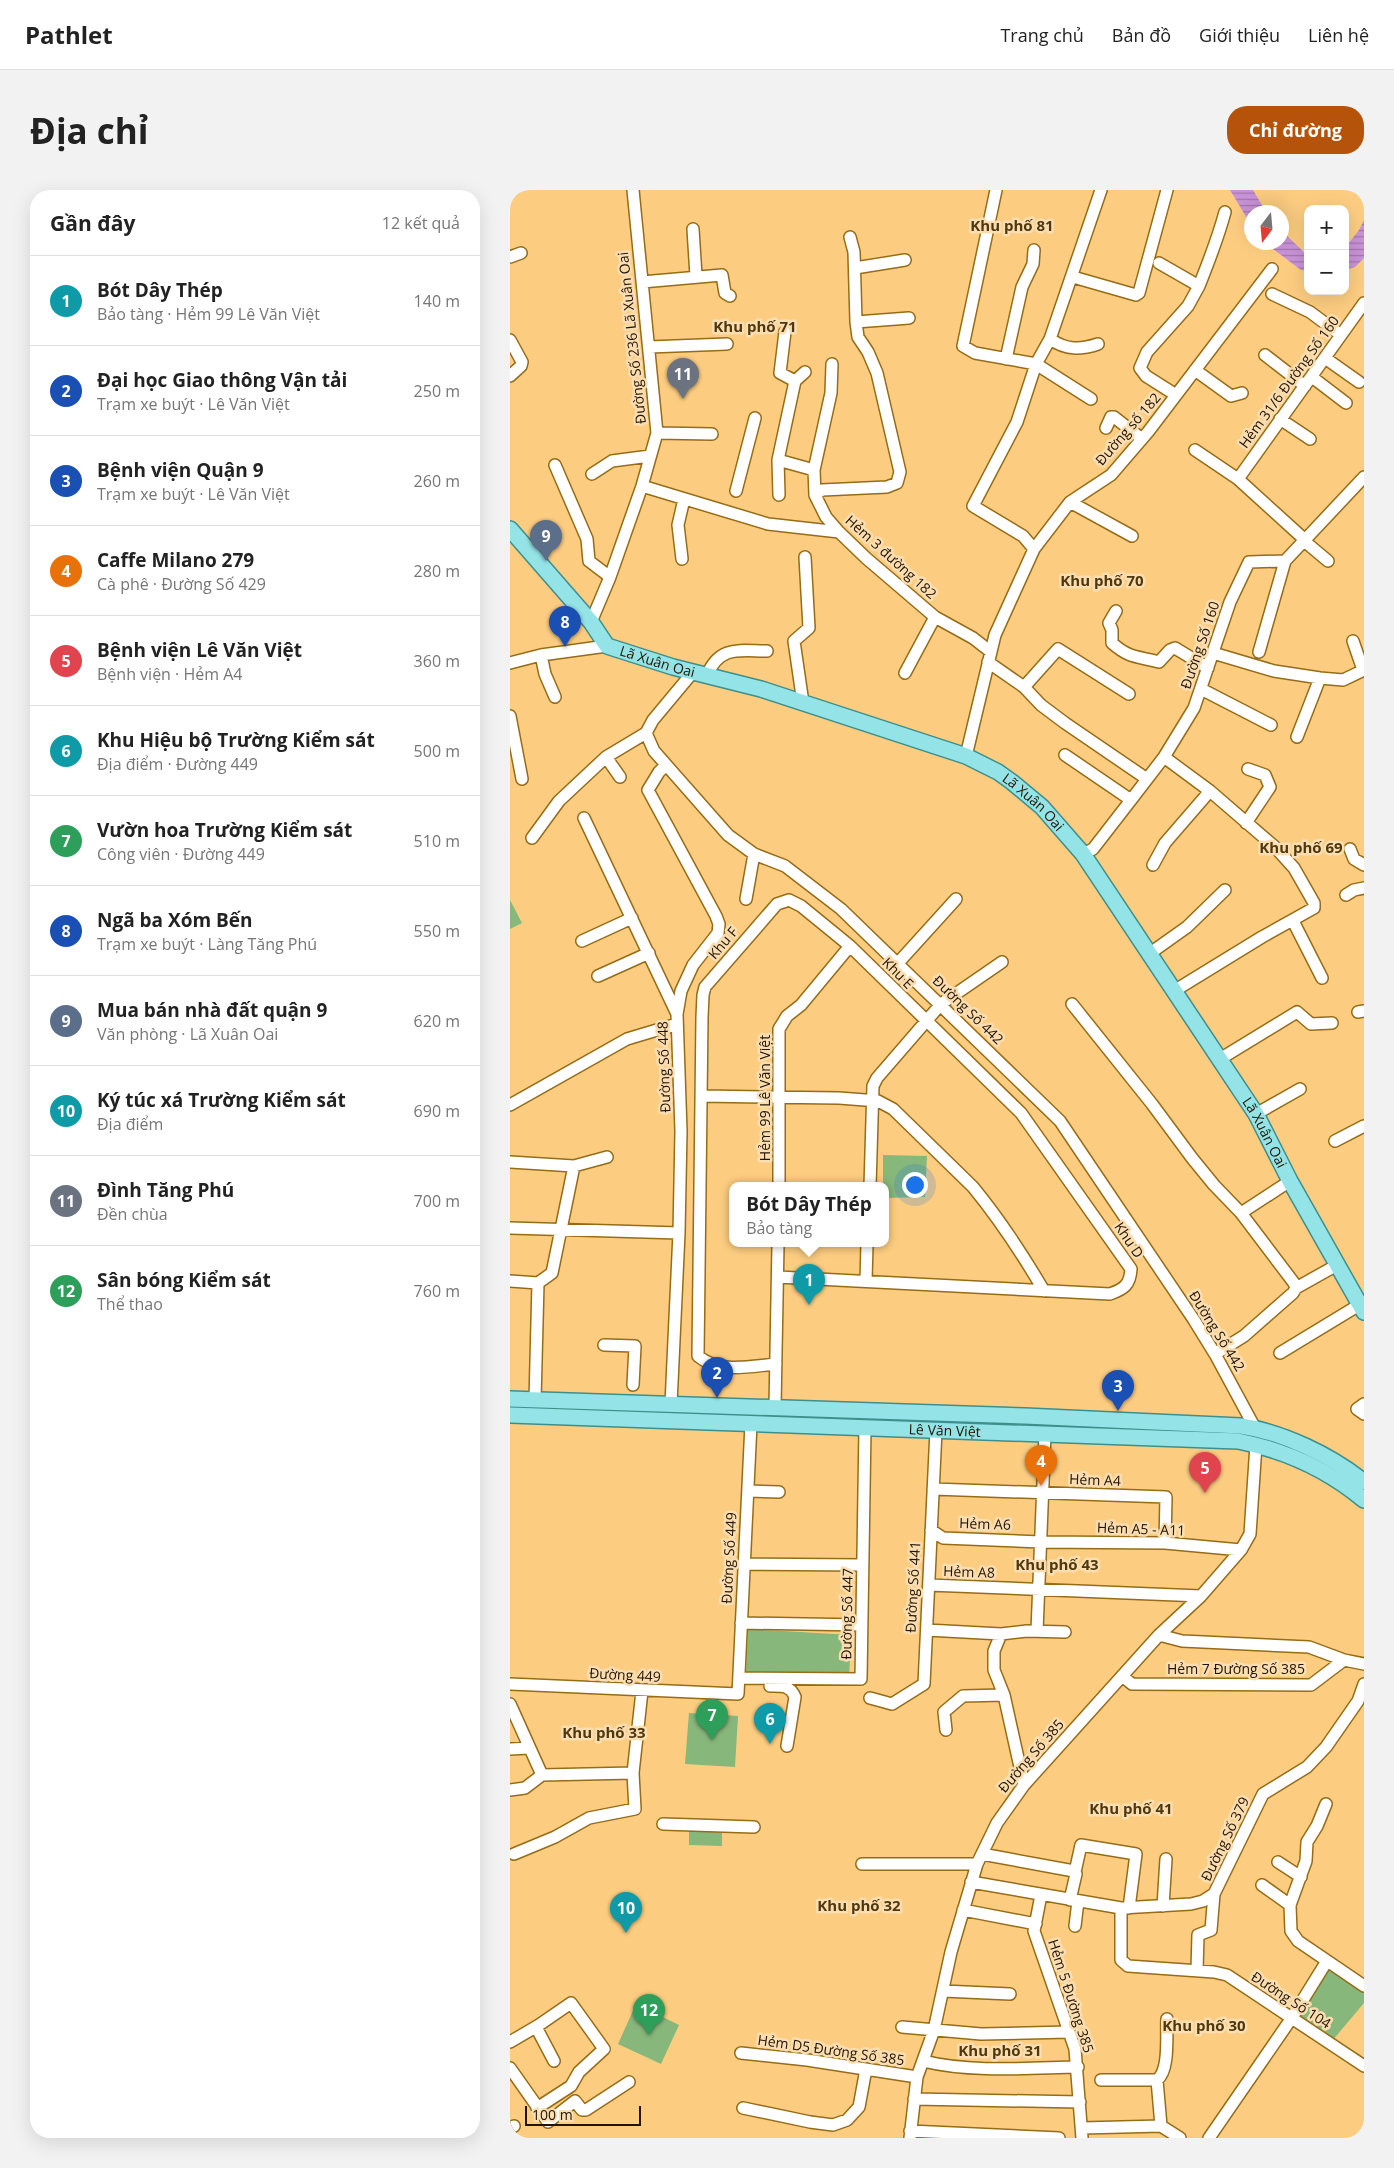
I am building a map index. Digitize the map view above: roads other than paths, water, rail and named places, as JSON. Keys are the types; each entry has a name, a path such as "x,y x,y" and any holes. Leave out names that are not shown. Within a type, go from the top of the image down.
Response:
{"main road":[{"name":"Lã Xuân Oai","path":"510,529 591,622 606,646 803,703 966,756 998,772 1042,807 1083,854 1256,1114 1290,1181 1363,1307"},
{"name":"Lê Văn Việt","path":"510,1399 1046,1416 1255,1428 1320,1454 1349,1470 1364,1482"},
{"path":"670,1421 671,1404"},
{"path":"696,1404 696,1422"},
{"path":"751,1424 752,1406"},
{"name":"Lê Văn Việt","path":"510,1415 1238,1441 1256,1445 1311,1466 1351,1489 1364,1500"},
{"path":"1045,1434 1046,1416"},
{"path":"1255,1428 1256,1445"}],"street":[{"name":"Đường Số 236 Lã Xuân Oai","path":"591,622 610,577 642,486 657,433 632,190"},
{"path":"996,190 963,346 974,353 1036,364 1091,399"},
{"path":"1034,549 1023,536 972,506 1016,422 1036,364 1050,339 1073,277 1101,190"},
{"path":"1073,277 1136,296 1139,293 1167,190"},
{"path":"1176,395 1146,376 1140,368 1147,352 1188,306 1213,252 1225,212"},
{"path":"693,229 696,276"},
{"path":"815,495 822,490 887,487 897,483 900,472 877,373 868,352 858,337 854,252 850,237"},
{"path":"1006,359 1022,287 1033,264 1034,250"},
{"path":"855,268 905,260"},
{"path":"1158,263 1198,286"},
{"name":"Đường số 182","path":"990,657 996,635 1034,549 1070,502 1111,475 1142,439 1272,269"},
{"path":"642,282 722,275 725,293 730,296"},
{"path":"1272,294 1310,312 1341,334"},
{"name":"Hẻm 31/6 Đường Số 160","path":"1238,479 1364,303"},
{"path":"856,322 909,318"},
{"path":"785,332 780,373 795,381"},
{"path":"1050,339 1066,347 1083,349 1098,344"},
{"path":"510,340 522,362 510,376"},
{"path":"649,347 727,344"},
{"path":"1264,355 1346,403"},
{"path":"1324,358 1359,382"},
{"path":"815,495 814,470 831,393 832,364"},
{"path":"1195,370 1231,396 1242,393"},
{"path":"779,495 778,460 795,381 805,372"},
{"path":"1106,428 1111,417 1114,417 1142,439"},
{"path":"736,491 755,418"},
{"path":"1280,419 1310,439"},
{"path":"657,433 712,434"},
{"path":"1195,450 1238,479 1328,561"},
{"path":"592,474 612,461 650,456"},
{"path":"778,460 814,470"},
{"path":"555,466 587,539 589,561 610,577"},
{"path":"1259,652 1285,561 1304,540 1360,489 1364,476"},
{"path":"642,486 768,524 839,532"},
{"name":"Hẻm 3 đường 182","path":"815,495 826,516 839,532 935,617 973,638 990,657 1041,705 1146,779"},
{"path":"682,558 678,525 684,499"},
{"path":"1070,502 1132,536"},
{"path":"803,703 794,641 809,628 805,558"},
{"name":"Đường Số 160","path":"1083,854 1093,849 1164,757 1194,708 1230,602 1249,562 1285,561"},
{"path":"1116,611 1110,623 1112,643 1128,655 1147,657 1159,662 1174,648 1208,668"},
{"path":"905,673 935,617"},
{"path":"1213,653 1274,671 1343,680 1363,670 1353,640"},
{"path":"510,662 541,655 606,646"},
{"path":"1024,687 1058,649 1129,694"},
{"path":"532,838 559,801 606,758 646,733 653,720 718,656 728,651 767,650"},
{"path":"541,655 545,674 555,697"},
{"path":"966,756 990,657"},
{"path":"1297,737 1320,678"},
{"path":"1201,689 1271,725"},
{"path":"510,716 522,780"},
{"name":"Đường Số 442","path":"646,733 654,751 728,835 754,854 785,866 841,909 1060,1121 1215,1354 1255,1428"},
{"path":"1065,755 1131,800"},
{"path":"1164,757 1210,791 1275,847 1294,868 1314,903 1314,908 1262,936 1174,991"},
{"path":"606,758 620,777"},
{"name":"Đường Số 448","path":"666,765 659,772 648,790 719,924 718,933 693,965 681,991 677,1019 681,1131 679,1234 671,1404"},
{"path":"1246,823 1270,787 1270,782 1265,775 1248,769"},
{"path":"1153,865 1165,843 1210,791"},
{"path":"510,1105 628,1039 677,1019 649,953 584,818"},
{"path":"1350,849 1354,859 1364,865"},
{"path":"746,899 754,854"},
{"path":"1346,895 1354,890 1364,888"},
{"path":"1150,954 1187,927 1225,890"},
{"path":"898,963 956,899"},
{"name":"Khu F","path":"776,1364 721,1367 706,1362 698,1356 702,1009 706,988 777,904 789,900 796,902 850,946"},
{"path":"582,941 632,918"},
{"path":"1292,921 1322,978"},
{"name":"Khu E","path":"850,946 925,1022"},
{"name":"Hẻm 99 Lê Văn Việt","path":"779,1182 780,1029 788,1016 801,1005 850,946"},
{"path":"598,976 649,953"},
{"path":"870,1182 873,1086 877,1078 941,1004 1002,962"},
{"path":"1072,1004 1203,1172 1241,1213 1294,1282 1296,1288"},
{"path":"1220,1059 1297,1012 1311,1024 1332,1023"},
{"name":"Khu D","path":"925,1022 1027,1119 1131,1269 1130,1282 1125,1288 1110,1294 1044,1291"},
{"path":"1256,1114 1300,1089"},
{"path":"701,1096 780,1096 873,1101 893,1109 974,1187 1022,1253 1044,1291"},
{"path":"1335,1141 1364,1126"},
{"path":"510,1162 574,1166 607,1156"},
{"path":"510,1281 538,1283 552,1273 574,1166"},
{"path":"1241,1213 1290,1181"},
{"path":"510,1228 679,1234"},
{"path":"775,1407 778,1247"},
{"path":"866,1281 868,1247"},
{"path":"1215,1354 1244,1336 1293,1293 1296,1288 1337,1265"},
{"path":"778,1278 1044,1291"},
{"path":"535,1400 538,1283"},
{"path":"1280,1353 1363,1307"},
{"path":"604,1345 639,1346 633,1385"},
{"path":"1364,1404 1357,1409 1364,1414"},
{"name":"Đường Số 449","path":"739,1686 751,1424"},
{"name":"Đường Số 447","path":"739,1686 861,1680 865,1428"},
{"name":"Đường Số 441","path":"870,1698 892,1704 924,1684 936,1430"},
{"path":"1037,1631 1045,1434"},
{"name":"Đường Số 385","path":"910,2134 917,2077 934,2030 963,1910 971,1882 997,1823 1024,1785 1159,1635 1201,1596 1241,1550 1250,1534 1256,1445"},
{"name":"Hẻm A4","path":"933,1489 1166,1497 1165,1543"},
{"path":"748,1491 779,1492"},
{"name":"Hẻm A6","path":"931,1530 943,1538 1041,1542"},
{"name":"Hẻm A5 - A11","path":"1041,1542 1165,1543 1241,1550"},
{"path":"744,1564 863,1565"},
{"name":"Hẻm A8","path":"929,1585 1201,1596"},
{"path":"741,1622 862,1625"},
{"path":"927,1630 1001,1634 1037,1631 1065,1632"},
{"path":"1001,1634 994,1651 994,1670 1004,1695 1024,1785"},
{"path":"1159,1635 1182,1641 1309,1647 1344,1660 1364,1664"},
{"name":"Hẻm 7 Đường Số 385","path":"1122,1676 1132,1684 1311,1685 1344,1660"},
{"name":"Đường 449","path":"510,1684 642,1691 739,1686"},
{"name":"Đường Số 379","path":"971,1882 1125,1908 1192,1904 1203,1901 1214,1894 1263,1794 1306,1767 1326,1747 1358,1701 1364,1684"},
{"path":"739,1686 783,1686 790,1689 795,1697 787,1746"},
{"path":"514,1854 556,1837 590,1818 635,1809 634,1773 642,1691"},
{"path":"946,1730 944,1712 963,1696 1004,1695"},
{"path":"510,1704 512,1716 542,1775"},
{"path":"510,1749 529,1748"},
{"path":"510,1790 525,1788 542,1775 634,1773"},
{"path":"1326,1804 1317,1826 1307,1842 1306,1861 1290,1906 1291,1931 1298,1941 1364,1986"},
{"path":"663,1824 754,1827"},
{"path":"1075,1926 1075,1872 1081,1845 1136,1854 1125,1908 1121,1960 1128,1966 1197,1970 1198,1935 1211,1930 1214,1894"},
{"path":"862,1864 980,1859 1075,1872"},
{"path":"1163,1906 1166,1859"},
{"path":"1278,1862 1301,1877"},
{"path":"1262,1886 1290,1906"},
{"name":"Hẻm 5 Đường 385","path":"1042,1895 1034,1931 1070,2032 1078,2067 1082,2133"},
{"path":"963,1910 1036,1924"},
{"path":"1209,2138 1291,2019 1327,1961"},
{"name":"Đường Số 104","path":"1197,1970 1227,1975 1364,2066"},
{"path":"943,1991 1010,1994"},
{"path":"510,2042 571,2003 604,2049 579,2072 570,2086 538,2110"},
{"path":"1101,2080 1157,2080 1162,2075 1165,2066 1167,2019"},
{"path":"539,2025 536,2027 554,2061"},
{"path":"902,2027 981,2034 1070,2032"},
{"name":"Hẻm D5 Đường Số 385","path":"740,2053 808,2060 917,2077"},
{"path":"923,2061 942,2065 1009,2068 1078,2067"},
{"path":"510,2068 548,2122 575,2101 582,2110 586,2110 629,2082"},
{"path":"743,2108 833,2125 847,2120 859,2107 866,2069"},
{"path":"1157,2080 1160,2126"},
{"path":"914,2099 1080,2102"},
{"path":"1082,2133 1160,2126 1180,2138"},
{"path":"910,2134 1059,2138"}],"place":[{"name":"Đình Tăng Phú","path":"683,399"},
{"name":"Mua bán nhà đất quận 9","path":"546,561"},
{"name":"Ngã ba Xóm Bến","path":"565,647"},
{"name":"Bót Dây Thép","path":"809,1305"},
{"name":"Đại học Giao thông Vận tải","path":"717,1398"},
{"name":"Bệnh viện Quận 9","path":"1118,1411"},
{"name":"Caffe Milano 279","path":"1041,1486"},
{"name":"Bệnh viện Lê Văn Việt","path":"1205,1493"},
{"name":"Vườn hoa Trường Kiểm sát","path":"712,1740"},
{"name":"Khu Hiệu bộ Trường Kiểm sát","path":"770,1744"},
{"name":"Ký túc xá Trường Kiểm sát","path":"626,1933"},
{"name":"Sân bóng Kiểm sát","path":"649,2035"}],"district":[{"name":"Khu phố 81","path":"1012,226"},
{"name":"Khu phố 71","path":"755,327"},
{"name":"Khu phố 70","path":"1102,581"},
{"name":"Khu phố 69","path":"1301,848"},
{"name":"Khu phố 43","path":"1057,1565"},
{"name":"Khu phố 33","path":"604,1733"},
{"name":"Khu phố 41","path":"1131,1809"},
{"name":"Khu phố 32","path":"859,1906"},
{"name":"Khu phố 30","path":"1204,2026"},
{"name":"Khu phố 31","path":"1000,2051"}]}
